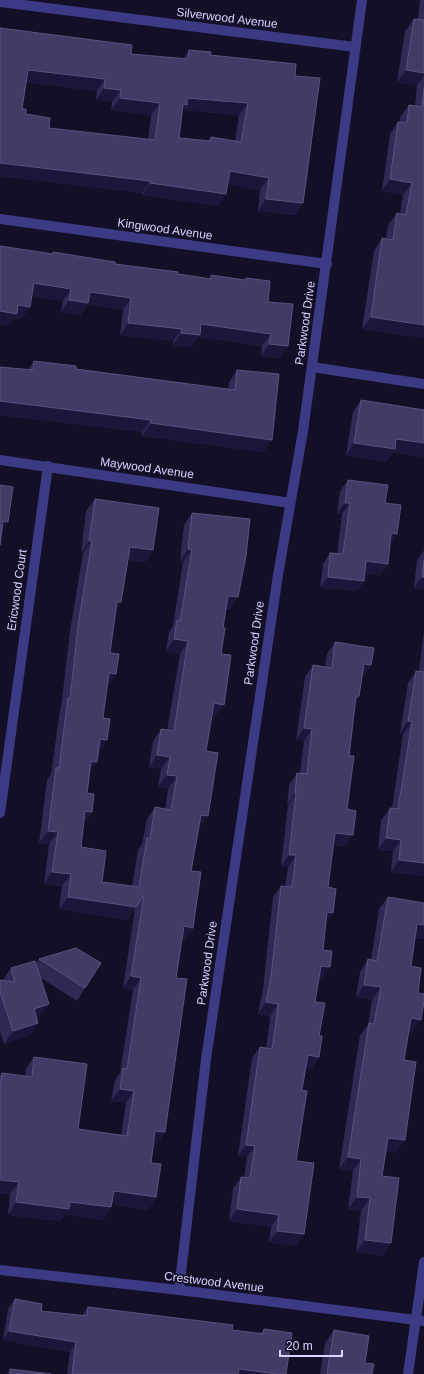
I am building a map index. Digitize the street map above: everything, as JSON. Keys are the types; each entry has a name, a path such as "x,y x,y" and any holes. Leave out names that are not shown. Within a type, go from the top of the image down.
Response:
{"street":[{"name":"Parkwood Drive","path":"180,1290 206,1059 278,575 312,367 362,0"},
{"name":"Silverwood Avenue","path":"0,2 355,47"},
{"name":"Kingwood Avenue","path":"0,219 326,264"},
{"path":"312,367 424,384"},
{"name":"Maywood Avenue","path":"0,460 290,503"},
{"name":"Ericwood Court","path":"0,813 48,466"},
{"path":"408,1374 420,1321 424,1262"},
{"name":"Crestwood Avenue","path":"0,1270 180,1290 420,1321"}],"building":[{"path":"414,19 424,20 424,73 406,70"},
{"path":"0,28 132,45 131,54 188,59 189,50 211,52 210,55 296,64 295,76 320,78 303,203 266,199 269,178 230,171 226,194 150,183 150,181 0,163","holes":["28,70 105,79 104,88 121,90 120,98 160,103 155,140 49,128 50,118 26,114 26,109 22,109","187,98 248,103 241,142 211,137 211,141 179,138 183,104 187,105"]},
{"path":"424,89 424,325 371,317 382,238 393,240 397,213 406,215 412,183 390,179 398,122 407,123 409,105 422,107"},
{"path":"0,246 53,254 53,252 115,262 115,264 178,272 178,274 211,279 211,275 245,280 246,278 270,281 268,302 293,304 288,346 269,344 271,334 201,324 200,335 181,333 182,329 128,323 131,298 90,292 88,303 69,300 71,289 34,283 30,307 18,305 17,314 0,311"},
{"path":"34,361 76,366 76,369 235,390 237,370 279,374 272,440 151,423 151,420 0,401 0,367 33,370"},
{"path":"361,400 424,410 424,443 396,439 395,449 354,443"},
{"path":"348,480 388,485 385,503 401,505 397,534 391,533 388,564 366,561 364,581 328,577 330,553 343,554 350,503 345,503"},
{"path":"0,485 13,487 8,522 3,521 0,545"},
{"path":"95,499 159,508 153,550 130,547 121,602 117,602 110,653 119,654 116,674 109,673 103,718 110,719 107,740 100,739 97,762 91,761 87,793 94,794 92,812 85,811 81,847 106,851 102,882 139,887 147,838 150,838 155,807 171,810 177,776 167,775 170,757 157,755 161,729 174,731 188,641 174,639 177,620 180,621 192,550 188,549 192,513 250,519 246,556 238,597 228,596 223,628 225,628 221,654 231,655 224,705 214,703 206,751 218,753 208,816 201,815 191,871 201,872 193,928 184,926 176,978 187,979 165,1132 155,1131 151,1163 161,1164 156,1197 114,1191 111,1207 70,1202 69,1209 16,1202 19,1182 0,1180 0,1087 2,1073 32,1077 34,1057 87,1064 78,1129 127,1136 134,1091 120,1089 123,1068 127,1069 141,978 131,976 144,895 136,907 68,897 71,874 52,872 58,832 48,831 56,768 59,768 68,698 70,698 79,619 92,541 89,541"},
{"path":"424,560 424,577 422,577"},
{"path":"335,642 374,648 371,665 364,664 359,696 356,696 349,756 354,756 347,809 356,811 353,835 335,833 328,887 336,889 333,913 327,912 323,950 332,951 330,967 321,966 315,1002 325,1003 319,1036 322,1036 319,1057 308,1055 302,1090 307,1091 296,1161 314,1163 304,1234 277,1231 279,1215 237,1209 241,1177 250,1178 255,1146 246,1145 260,1047 272,1049 277,1016 278,1004 266,1002 271,977 281,886 292,887 296,855 289,855 297,773 307,774 312,729 304,728 313,665 332,668"},
{"path":"416,671 424,672 424,863 399,860 401,840 386,838 390,808 398,809 412,722 408,721"},
{"path":"388,897 424,903 424,925 417,924 411,966 421,968 418,993 424,994 424,1001 421,1020 411,1018 404,1060 416,1062 405,1140 388,1138 382,1176 399,1178 391,1243 365,1240 370,1198 357,1197 361,1159 348,1157 369,1023 374,1024 381,987 364,985 368,959 377,961"},
{"path":"76,948 101,963 85,988 39,959"},
{"path":"35,961 49,1004 34,1009 38,1023 13,1031 0,992 0,980 15,982 11,968"},
{"path":"15,1299 42,1304 41,1311 87,1316 88,1307 233,1325 232,1330 263,1334 264,1329 292,1333 286,1374 239,1369 238,1374 72,1374 76,1342 9,1331"},
{"path":"334,1330 369,1336 365,1363 374,1364 372,1374 327,1374"},
{"path":"10,1369 51,1374 10,1374"}]}
